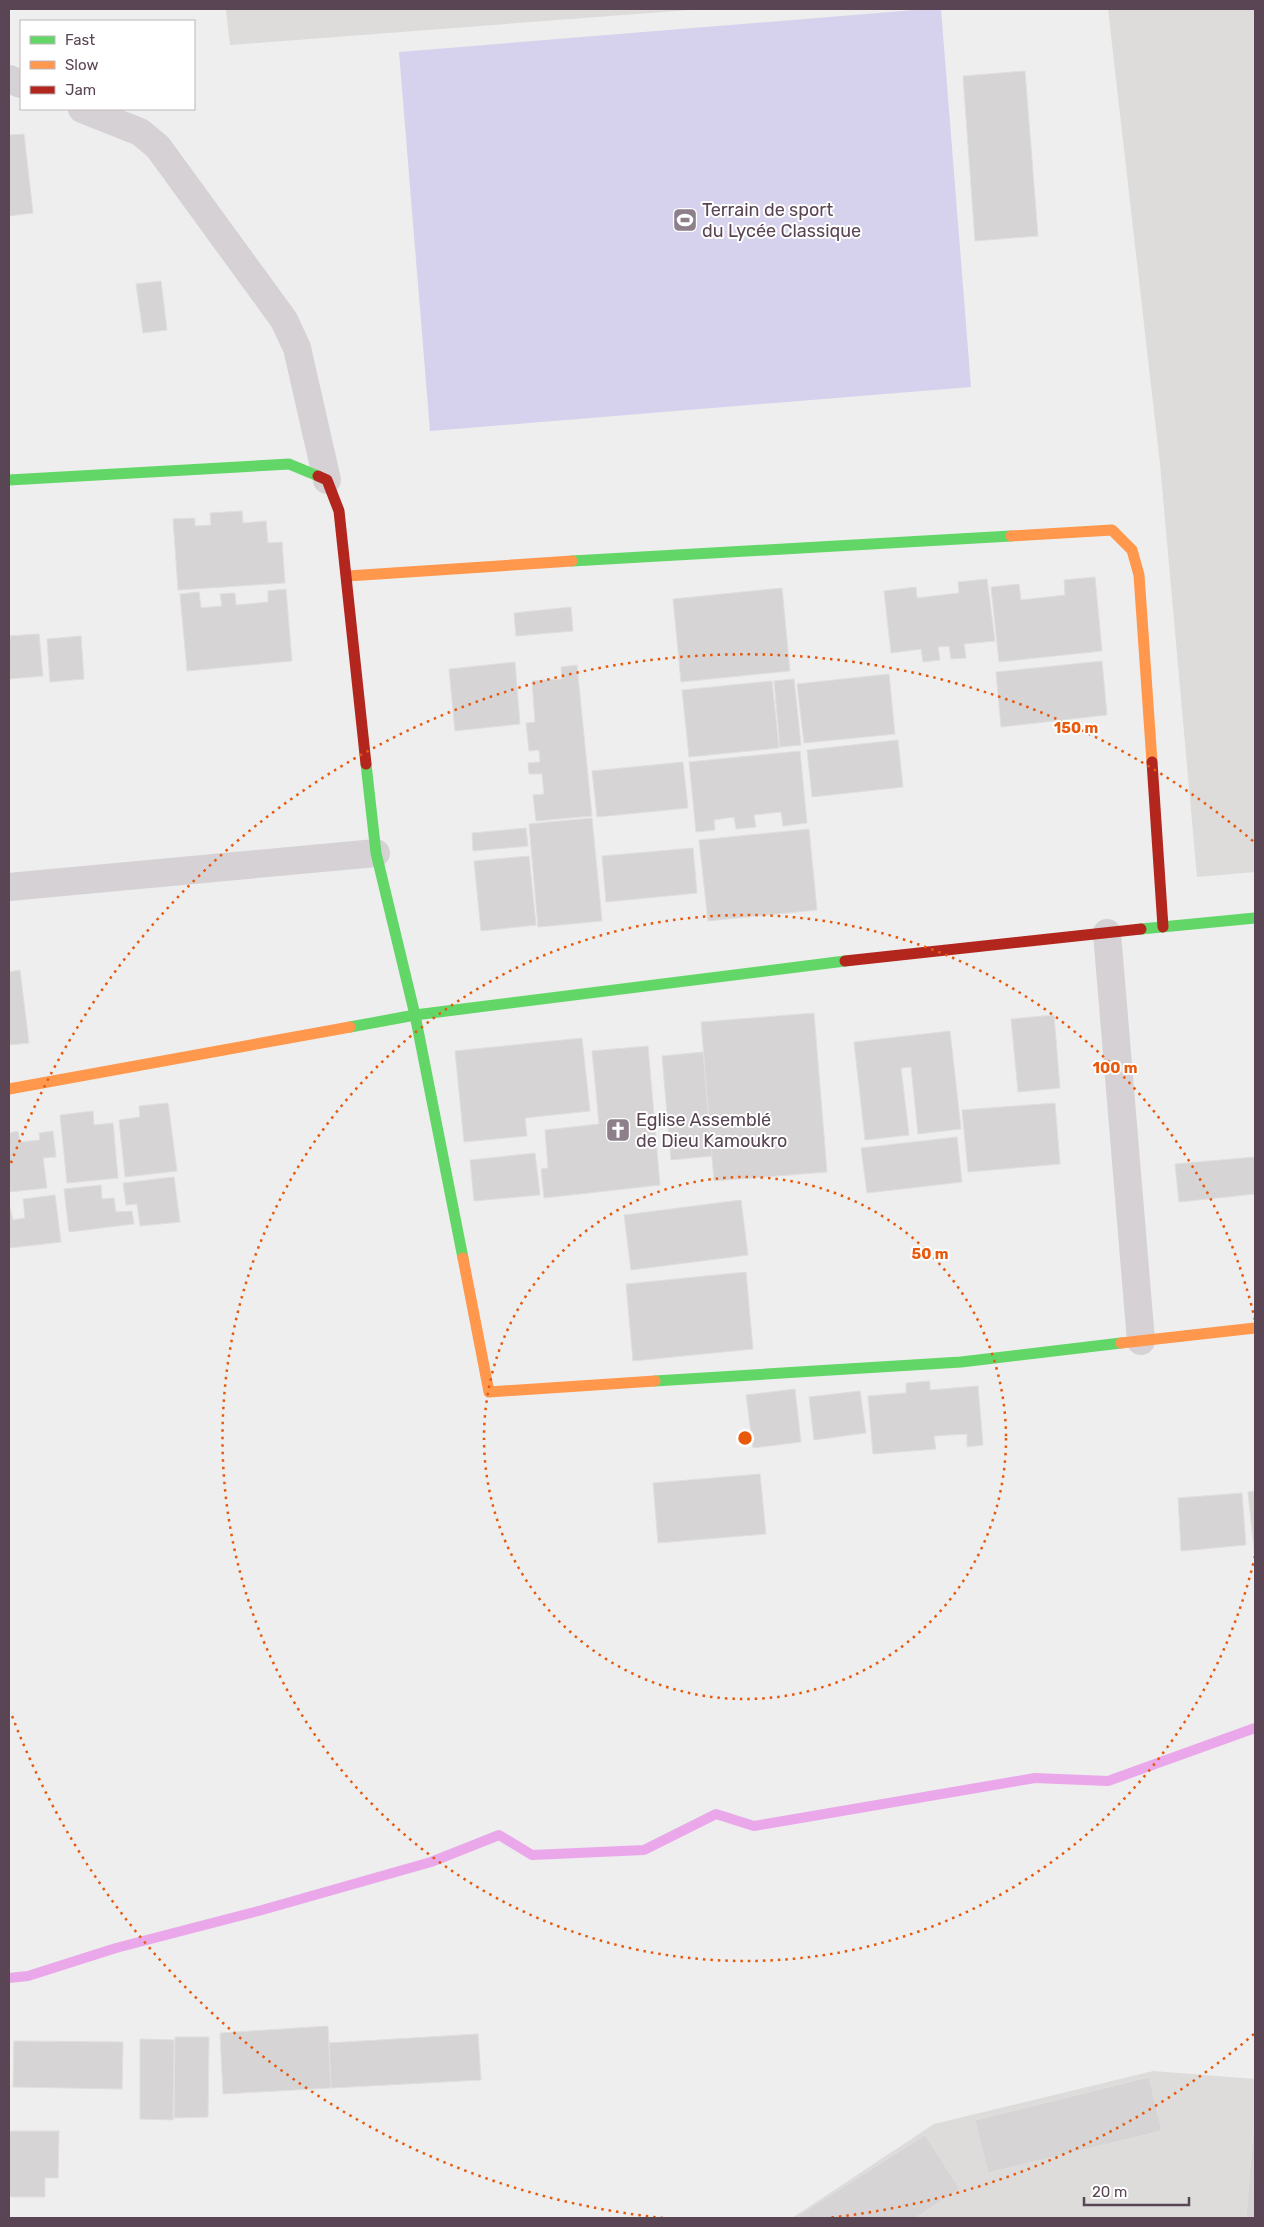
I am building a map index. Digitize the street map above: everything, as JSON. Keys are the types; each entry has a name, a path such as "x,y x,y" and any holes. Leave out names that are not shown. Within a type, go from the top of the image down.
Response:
{"street":[{"path":"85,110 140,132 158,147 284,320 297,348 327,480 339,511 348,576 376,853 415,1015 489,1392 961,1362 1255,1328"},
{"path":"9,480 289,464 327,480"},
{"path":"348,576 440,568 1112,530 1132,550 1139,575 1163,927"},
{"path":"9,887 376,853"},
{"path":"9,1089 415,1015 688,979 1255,918"},
{"path":"1107,933 1141,1341"}],"shaded area":[{"path":"703,9 230,45 226,10"},
{"name":"Terrain de sport du Lycée Classique","path":"941,9 971,387 430,431 399,52"},
{"path":"1108,9 1255,9 1255,872 1197,877 1160,464"},
{"path":"1153,2071 1255,2079 1255,2218 792,2218 934,2124"}],"building":[{"path":"1025,71 1038,236 975,241 963,76"},
{"path":"24,134 33,213 9,216 9,135"},
{"path":"161,281 167,330 143,333 136,284"},
{"path":"242,511 243,523 266,521 268,543 282,542 285,583 178,590 173,519 195,518 195,526 211,525 210,513"},
{"path":"1095,577 1102,651 999,662 991,587 1019,584 1021,600 1065,595 1064,580"},
{"path":"987,579 995,641 964,644 966,658 951,659 949,646 938,647 940,660 923,662 921,649 891,653 884,591 916,587 917,598 959,593 958,582"},
{"path":"782,588 790,671 681,682 673,599"},
{"path":"286,589 292,661 187,671 180,594 199,592 201,608 222,606 220,594 235,593 236,605 268,602 268,591"},
{"path":"571,607 573,631 516,636 514,613"},
{"path":"39,634 43,676 9,679 9,636"},
{"path":"81,636 84,679 50,682 47,639"},
{"path":"1102,661 1107,715 1001,727 996,672"},
{"path":"515,662 520,724 455,731 449,669"},
{"path":"577,665 592,816 536,821 533,795 544,794 542,774 529,774 528,763 540,762 539,750 529,751 526,723 535,722 532,681 562,679 561,667"},
{"path":"889,674 895,734 804,743 797,684"},
{"path":"794,679 801,745 780,747 774,681"},
{"path":"772,681 779,748 689,757 682,690"},
{"path":"898,740 903,787 812,797 807,750"},
{"path":"800,751 807,823 783,826 781,812 754,815 756,827 736,829 734,817 714,820 715,830 696,832 689,762"},
{"path":"683,762 688,808 597,817 592,771"},
{"path":"592,818 602,921 538,927 529,824"},
{"path":"526,828 528,846 473,851 472,833"},
{"path":"809,829 817,910 708,921 699,840"},
{"path":"693,848 697,893 606,902 602,856"},
{"path":"529,856 536,925 481,931 474,861"},
{"path":"20,970 29,1043 9,1045 9,972"},
{"path":"814,1013 827,1172 714,1181 701,1022"},
{"path":"1054,1015 1060,1088 1018,1092 1011,1019"},
{"path":"950,1031 961,1129 918,1134 911,1067 901,1068 909,1135 865,1140 854,1042"},
{"path":"582,1038 590,1111 525,1118 527,1136 464,1142 455,1051"},
{"path":"648,1046 660,1185 544,1198 541,1169 548,1168 545,1130 599,1124 592,1051"},
{"path":"703,1052 712,1156 671,1160 662,1056"},
{"path":"168,1103 177,1171 125,1177 119,1120 140,1117 139,1106"},
{"path":"1055,1103 1060,1164 968,1172 962,1110"},
{"path":"93,1111 94,1125 113,1123 118,1178 67,1183 60,1115"},
{"path":"18,1131 20,1142 40,1140 39,1133 53,1131 56,1157 43,1158 47,1188 9,1192 9,1133"},
{"path":"957,1137 962,1182 867,1193 861,1148"},
{"path":"535,1153 540,1195 474,1201 470,1160"},
{"path":"1255,1157 1255,1194 1179,1202 1175,1164"},
{"path":"174,1177 180,1222 140,1226 137,1204 126,1205 123,1183"},
{"path":"101,1185 102,1199 114,1198 116,1212 132,1211 134,1224 69,1232 64,1189"},
{"path":"55,1195 61,1242 9,1248 9,1203 13,1220 25,1218 23,1199"},
{"path":"741,1200 748,1255 631,1270 624,1215"},
{"path":"746,1272 753,1349 633,1361 626,1284"},
{"path":"930,1381 930,1390 978,1386 983,1445 967,1447 967,1434 934,1436 936,1449 873,1454 868,1396 906,1393 906,1383"},
{"path":"795,1389 801,1442 753,1448 746,1395"},
{"path":"860,1391 866,1433 814,1440 809,1397"},
{"path":"760,1474 766,1534 658,1543 653,1483"},
{"path":"1255,1491 1255,1561 1248,1492"},
{"path":"1242,1493 1246,1545 1181,1551 1178,1498"},
{"path":"328,2026 331,2088 223,2094 220,2033"},
{"path":"478,2034 481,2080 331,2088 329,2043"},
{"path":"175,2037 209,2037 208,2117 174,2118"},
{"path":"140,2039 174,2040 173,2120 140,2119"},
{"path":"14,2041 123,2042 122,2089 13,2087"},
{"path":"1149,2077 1162,2131 988,2173 975,2120"},
{"path":"1255,2110 1255,2218 1246,2218"},
{"path":"9,2131 59,2131 58,2178 45,2178 45,2197 9,2197"},
{"path":"925,2135 960,2189 915,2218 801,2218 799,2215"}],"waterway":[{"path":"9,1978 28,1976 116,1948 262,1910 431,1862 499,1835 532,1855 644,1850 716,1814 754,1826 1035,1778 1108,1781 1255,1728"}],"traffic: fast":[{"path":"9,480 289,464 318,476"},
{"path":"572,561 1011,536"},
{"path":"366,764 376,853 415,1015 463,1258"},
{"path":"1141,929 1255,918"},
{"path":"350,1027 415,1015 845,961"},
{"path":"655,1381 961,1362 1121,1343"}],"traffic: slow":[{"path":"1011,536 1112,530 1132,550 1139,575 1152,762"},
{"path":"348,576 572,561"},
{"path":"9,1089 350,1027"},
{"path":"463,1258 489,1392 655,1381"},
{"path":"1121,1343 1255,1328"}],"traffic: jam":[{"path":"318,476 327,480 339,511 366,764"},
{"path":"1152,762 1163,927"},
{"path":"845,961 1141,929"}],"place":[{"name":"Terrain de sport du Lycée Classique","path":"685,220"},
{"name":"Eglise Assemblé de Dieu Kamoukro","path":"618,1130"}]}
